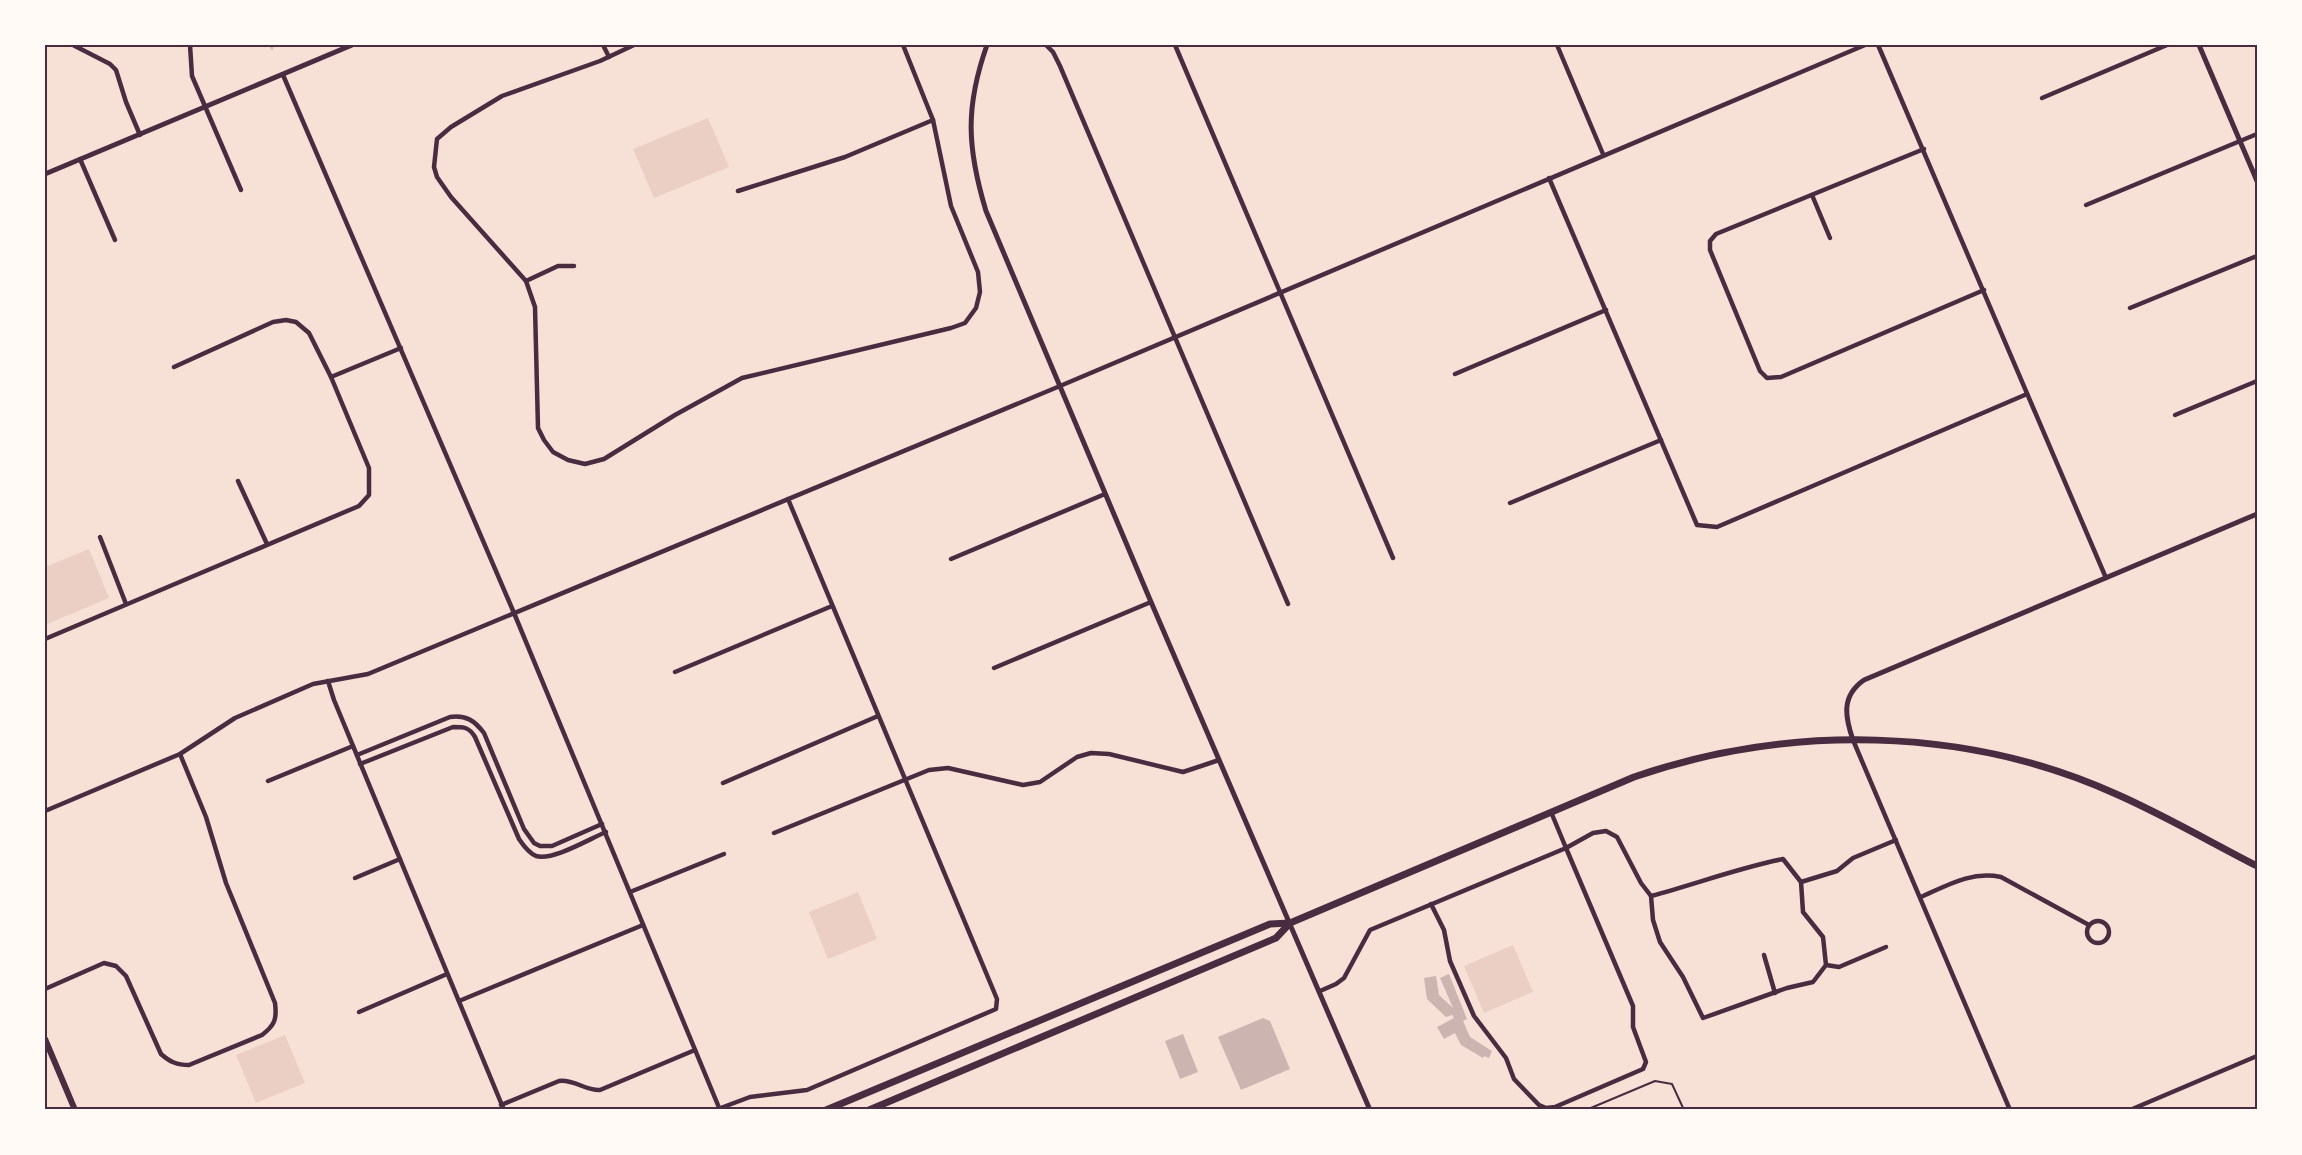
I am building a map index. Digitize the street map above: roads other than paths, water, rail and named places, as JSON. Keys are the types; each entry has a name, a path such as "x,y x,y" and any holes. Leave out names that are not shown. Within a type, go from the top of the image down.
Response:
{"main road":[{"path":"826,1110 1270,924 1290,923 1634,777 1669,765 1780,744 1880,740 1995,753 2055,770 2116,794 2257,866"},
{"path":"869,1110 1276,938 1290,923"},
{"path":"45,1039 75,1110"}],"street":[{"path":"73,45 111,64 116,70 126,102 141,135"},
{"path":"190,45 192,76 241,190"},
{"path":"45,174 352,45"},
{"path":"603,45 609,57"},
{"path":"634,45 609,57 502,96 451,127 436,140 433,154 438,177 451,196 526,281 535,307 538,428 553,452 568,460 585,464 604,459 742,378 951,328 965,322 976,308 980,292 978,272 951,206 933,120 903,45"},
{"path":"987,45 979,66 970,124 973,163 986,211 1104,494 1370,1110"},
{"path":"1046,45 1053,52 1060,66 1288,604"},
{"path":"1175,45 1393,558"},
{"path":"1557,45 1603,154"},
{"path":"45,811 180,754 235,718 313,684 368,674 1060,386 1279,291 1865,45"},
{"path":"1878,45 2106,578"},
{"path":"2042,98 2167,45"},
{"path":"2199,45 2257,182"},
{"path":"283,75 514,613 719,1110 750,1097 807,1089 996,1009 997,999 788,499"},
{"path":"738,191 845,157 933,120"},
{"path":"2086,205 2257,134"},
{"path":"1924,148 1716,234 1710,241 1710,250 1760,371 1767,378 1781,377 1984,290"},
{"path":"80,159 115,240"},
{"path":"1549,178 1697,525 1717,527 2027,394"},
{"path":"1812,195 1830,238"},
{"path":"2130,308 2257,255"},
{"path":"526,281 558,266 574,266"},
{"path":"1455,374 1606,310"},
{"path":"45,639 359,506 369,495 369,468 331,377 309,333 296,322 286,320 273,322 174,367"},
{"path":"331,377 401,348"},
{"path":"2175,415 2257,381"},
{"path":"1510,503 1661,440"},
{"path":"238,481 267,544"},
{"path":"951,559 1104,494"},
{"path":"2010,1110 1853,740 1846,720 1849,698 1853,690 1864,680 2257,514"},
{"path":"100,537 126,604"},
{"path":"994,668 1151,602"},
{"path":"675,672 832,606"},
{"path":"328,681 333,700 502,1107 559,1081 566,1080 591,1091 600,1090 695,1050"},
{"path":"357,755 450,717 460,716 477,723 484,733 524,829 534,843 540,846 552,846 602,824"},
{"path":"723,783 878,716"},
{"path":"360,764 453,726 464,727 470,729 475,737 524,847 536,855 553,855 606,832"},
{"path":"268,781 353,746"},
{"path":"774,833 929,770 948,768 1023,785 1040,782 1077,757 1091,753 1108,754 1183,772 1218,760"},
{"path":"45,989 104,963 116,966 126,976 161,1054 169,1061 180,1065 189,1065 262,1035 272,1027 277,1018 275,1003 226,883 206,817 180,754"},
{"path":"1431,904 1446,937 1450,961 1474,1016 1500,1049 1514,1079 1539,1105 1546,1108 1555,1107 1643,1069 1647,1062 1633,1027 1633,1006 1551,812"},
{"path":"1320,991 1344,978 1370,930 1566,848 1593,833 1606,831 1617,837 1641,883 1651,896 1653,920 1660,942 1683,977 1702,1018 1813,982 1826,965 1823,937 1803,912 1801,882 1783,859 1746,866 1697,884 1651,896"},
{"path":"1801,882 1838,871 1853,858 1896,840"},
{"path":"630,892 724,854"},
{"path":"355,878 400,859"},
{"path":"1921,897 1971,876 1989,874 2001,877 2089,926"},
{"path":"2097,922 2104,923 2108,929 2106,939 2100,943 2091,940 2088,934 2089,926 2097,922"},
{"path":"459,1001 643,925"},
{"path":"1826,965 1839,967 1886,947"},
{"path":"1764,956 1775,993"},
{"path":"359,1012 447,974"},
{"path":"2130,1110 2257,1056"}],"lane":[{"path":"1586,1110 1655,1081 1672,1084 1684,1110"}]}
